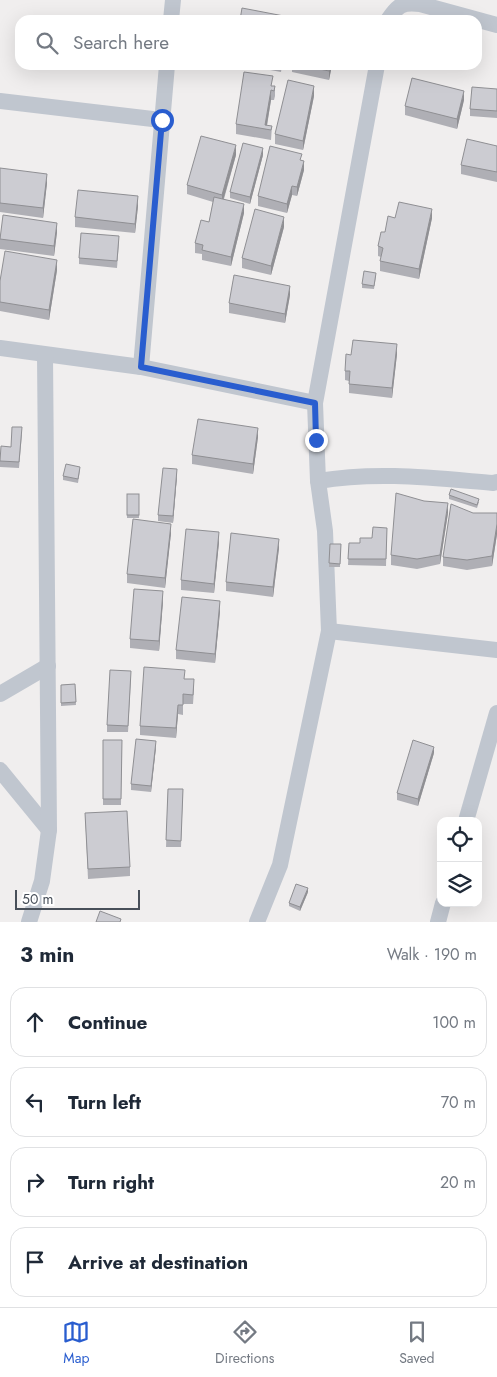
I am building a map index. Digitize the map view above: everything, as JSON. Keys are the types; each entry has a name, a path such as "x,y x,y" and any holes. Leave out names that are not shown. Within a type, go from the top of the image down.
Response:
{"street":[{"path":"171,15 172,0"},
{"path":"391,15 396,8 408,3 420,4 460,15"},
{"path":"482,21 497,25"},
{"path":"141,367 166,70"},
{"path":"257,922 280,865 329,631 325,532 318,482 315,403 376,70"},
{"path":"0,101 162,120"},
{"path":"0,348 141,367 315,403"},
{"path":"29,922 42,881 49,830 45,355"},
{"path":"318,482 347,476 390,475 497,482"},
{"path":"329,631 497,650"},
{"path":"0,694 48,666"},
{"path":"467,817 497,713"},
{"path":"0,770 49,830"},
{"path":"438,922 442,907"}],"building":[{"path":"242,8 279,15 241,15"},
{"path":"244,72 273,76 271,86 275,86 274,91 271,90 265,125 272,126 271,130 236,124"},
{"path":"412,78 464,91 457,119 405,106"},
{"path":"288,80 314,86 303,141 275,134"},
{"path":"472,87 497,89 497,111 470,109"},
{"path":"201,136 236,145 222,195 187,185"},
{"path":"467,139 497,146 497,172 461,165"},
{"path":"243,143 263,148 250,197 230,192"},
{"path":"270,146 302,154 300,160 304,161 297,187 292,186 287,204 258,196"},
{"path":"0,168 47,174 43,208 0,203"},
{"path":"78,190 138,196 135,224 75,217"},
{"path":"214,197 244,204 231,257 202,250 203,245 195,243 201,220 209,222"},
{"path":"399,202 432,209 419,269 380,261 383,248 378,246 381,232 385,232 388,216 395,218"},
{"path":"255,209 284,217 271,266 242,258"},
{"path":"3,215 57,223 54,246 0,239"},
{"path":"81,233 119,236 117,261 79,258"},
{"path":"5,251 57,260 49,310 0,302 0,281"},
{"path":"364,271 376,273 374,286 362,284"},
{"path":"234,275 290,286 285,314 229,303"},
{"path":"353,340 397,344 392,388 349,384 350,371 345,371 346,354 351,355"},
{"path":"198,419 258,428 253,464 192,455"},
{"path":"12,427 22,427 19,462 0,461 1,446 11,447"},
{"path":"66,464 80,467 78,479 63,476"},
{"path":"163,468 177,469 173,516 158,515"},
{"path":"451,489 479,499 477,505 449,495"},
{"path":"396,493 424,501 448,503 440,555 417,559 391,555"},
{"path":"127,494 139,494 139,515 127,515"},
{"path":"451,504 473,513 497,513 492,556 467,560 443,557"},
{"path":"133,519 171,524 165,578 127,574"},
{"path":"373,527 387,528 386,559 348,559 349,543 360,543 360,538 372,538"},
{"path":"186,529 219,532 214,584 181,580"},
{"path":"231,533 279,539 273,587 226,582"},
{"path":"330,544 341,544 340,564 329,563"},
{"path":"134,589 163,591 159,641 130,639"},
{"path":"182,597 220,601 215,654 176,650"},
{"path":"144,667 185,670 184,679 194,679 193,695 183,694 183,705 178,705 176,728 140,726"},
{"path":"110,670 131,671 128,726 107,725"},
{"path":"75,684 76,702 61,703 61,685"},
{"path":"136,739 156,741 151,786 131,784"},
{"path":"103,740 122,740 121,799 103,799"},
{"path":"413,740 434,747 418,799 397,793"},
{"path":"168,789 183,789 181,841 166,840"},
{"path":"127,811 130,867 88,869 85,813"},
{"path":"296,884 308,888 300,907 289,903"},
{"path":"100,911 121,919 120,922 96,922"}],"route":[{"path":"162,120 141,367 315,403 316,440"}]}
